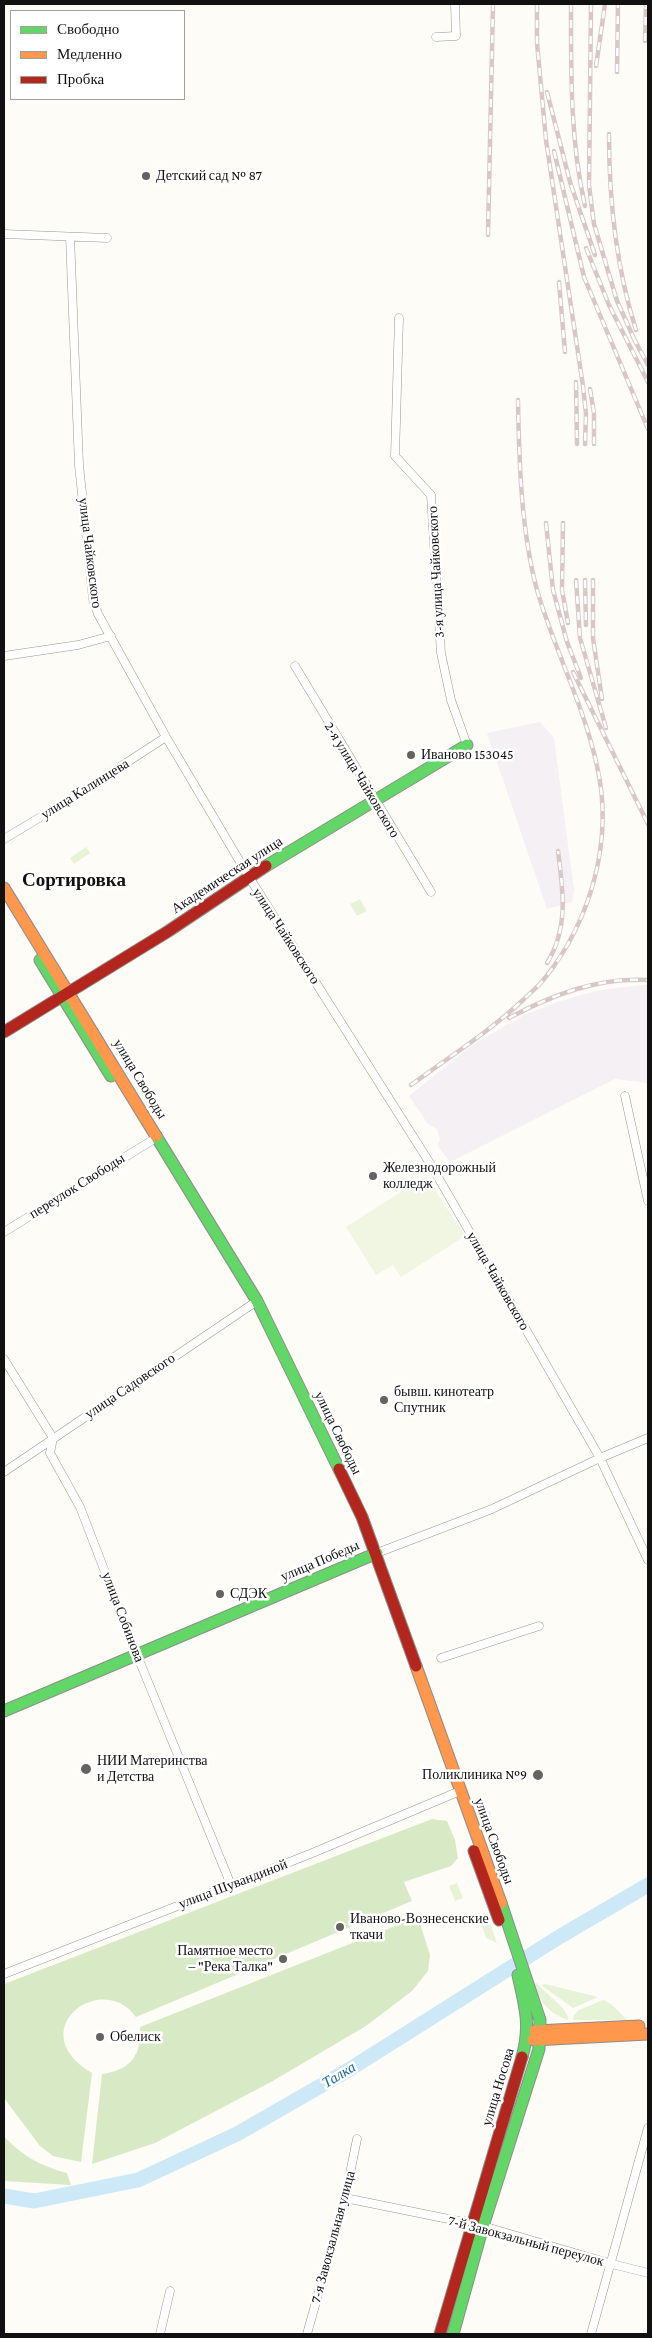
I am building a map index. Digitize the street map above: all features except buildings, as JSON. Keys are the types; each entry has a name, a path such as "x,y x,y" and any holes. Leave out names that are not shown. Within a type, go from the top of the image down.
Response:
{"main road":[{"name":"Академическая улица","path":"4,1032 64,993 167,932 249,878 466,745"},
{"name":"улица Свободы","path":"4,888 151,1141 254,1303"},
{"name":"улица Свободы","path":"4,900 64,993 254,1303 362,1517 373,1554 523,1981 540,2020 541,2035"},
{"name":"улица Победы","path":"4,1711 373,1554"},
{"name":"улица Свободы","path":"523,1981 528,2017 528,2036"},
{"path":"541,2035 648,2026"},
{"path":"541,2035 648,2034"},
{"name":"улица Носова","path":"440,2334 528,2036 541,2035 453,2334"}],"street":[{"path":"436,37 456,36 455,4"},
{"path":"4,234 107,238"},
{"name":"улица Чайковского","path":"70,236 79,465 93,599 98,614 166,737 249,878 431,1166 600,1458 648,1560"},
{"name":"3-я улица Чайковского","path":"400,318 395,456 431,495 441,653 451,700 466,745"},
{"path":"4,656 78,645 111,636"},
{"name":"2-я улица Чайковского","path":"295,666 374,802 431,892"},
{"name":"улица Калинцева","path":"4,839 69,800 166,737"},
{"path":"625,1096 648,1201"},
{"name":"переулок Свободы","path":"4,1232 151,1141"},
{"name":"улица Садовского","path":"4,1472 254,1303"},
{"path":"4,1359 54,1438"},
{"name":"улица Собинова","path":"54,1438 50,1453 80,1507 137,1655 231,1885"},
{"name":"улица Победы","path":"373,1554 492,1509 600,1458 648,1438"},
{"path":"441,1658 539,1626"},
{"name":"улица Шувандиной","path":"4,1974 231,1885 457,1793"},
{"path":"591,2334 612,2264 648,2128"},
{"name":"7-я Завокзальная улица","path":"306,2334 345,2198 357,2139"},
{"name":"7-й Завокзальный переулок","path":"345,2198 484,2226 648,2273"},
{"path":"160,2334 170,2291"}],"shaded area":[{"path":"540,722 554,738 574,890 572,902 547,909 487,733"},
{"path":"648,985 648,1083 615,1079 450,1162 437,1145 440,1140 437,1129 428,1124 409,1096 472,1045 524,1015 557,1002 599,990"}],"green space":[{"path":"86,847 90,853 74,864 70,858"},
{"path":"360,899 367,911 357,916 350,904"},
{"path":"426,1176 465,1236 401,1277 393,1265 376,1275 346,1227"},
{"path":"490,1811 491,1814 486,1816 500,1855 507,1855 495,1863 479,1814"},
{"path":"432,1819 447,1821 455,1840 458,1858 451,1866 404,1882 412,1901 136,2017 121,2004 104,2000 88,2003 74,2011 65,2024 64,2040 72,2057 92,2073 81,2162 53,2156 40,2146 4,2098 4,1984"},
{"path":"457,1883 463,1898 455,1901 449,1886"},
{"path":"478,1913 490,1923 497,1943 486,1938"},
{"path":"418,1917 430,1955 428,1971 412,1991 366,2026 271,2082 155,2143 92,2164 102,2074 120,2069 132,2060 139,2046 140,2027"},
{"path":"537,1983 561,2006 568,2020 546,2007 533,1985"},
{"path":"545,1984 598,1997 573,2008 541,1985"},
{"path":"603,2000 611,2004 627,2020 573,2020 574,2015 579,2010"},
{"path":"4,2136 32,2159 67,2173 71,2185 4,2181"}],"waterway":[{"name":"Талка","path":"4,2196 34,2201 138,2180 237,2134 350,2069 559,1937 648,1885"}],"railway":[{"path":"488,235 493,4"},
{"path":"537,4 537,43 546,140 583,386 586,414 585,444"},
{"path":"571,4 571,80 574,131 576,156 585,206"},
{"path":"591,4 589,185 594,224 617,301 636,343"},
{"path":"596,66 605,4"},
{"path":"617,72 618,4"},
{"path":"645,41 646,4"},
{"path":"547,92 570,182 595,255"},
{"path":"609,134 610,184 615,233 623,282 636,330"},
{"path":"554,151 584,277 648,429"},
{"path":"586,248 609,305 648,382"},
{"path":"559,282 565,352"},
{"path":"633,337 648,365"},
{"path":"576,382 577,444"},
{"path":"590,389 594,413 594,444"},
{"path":"411,1085 496,1023 543,981 575,931 595,878 600,850 603,822 602,794 597,766 585,721 537,590 527,544 522,495 518,400"},
{"path":"546,523 553,590 567,642 581,678"},
{"path":"563,523 562,590 568,623"},
{"path":"576,580 580,638 606,728"},
{"path":"585,580 586,625"},
{"path":"593,580 593,638 602,699"},
{"path":"573,672 648,824"},
{"path":"547,963 559,936 563,909 558,851"},
{"path":"509,1018 542,1002 576,989 611,981 648,980"}],"traffic: fast":[{"path":"266,866 467,745"},
{"path":"40,960 111,1076"},
{"path":"156,1136 257,1301 339,1469"},
{"path":"4,1711 377,1553"},
{"path":"453,2334 483,2226 539,2049 540,2020 501,1903"},
{"path":"518,1975 525,2006 527,2026 522,2057"}],"traffic: slow":[{"path":"4,888 156,1136"},
{"path":"416,1666 501,1903"},
{"path":"535,2031 639,2026"},
{"path":"533,2040 648,2034"}],"traffic: jam":[{"path":"4,1032 167,932 266,866"},
{"path":"339,1469 362,1517 416,1666"},
{"path":"474,1851 499,1920"},
{"path":"440,2334 522,2057"}],"place":[{"name":"Детский сад № 87","path":"146,176"},
{"name":"Иваново 153045","path":"411,755"},
{"name":"Железнодорожный колледж","path":"373,1176"},
{"name":"бывш. кинотеатр Спутник","path":"384,1400"},
{"name":"СДЭК","path":"220,1594"},
{"name":"НИИ Материнства и Детства","path":"86,1769"},
{"name":"Поликлиника №9","path":"538,1775"},
{"name":"Иваново-Вознесенские ткачи","path":"340,1927"},
{"name":"Памятное место – \"Река Талка\"","path":"283,1959"},
{"name":"Обелиск","path":"100,2037"}],"district":[{"name":"Сортировка","path":"74,880"}]}
